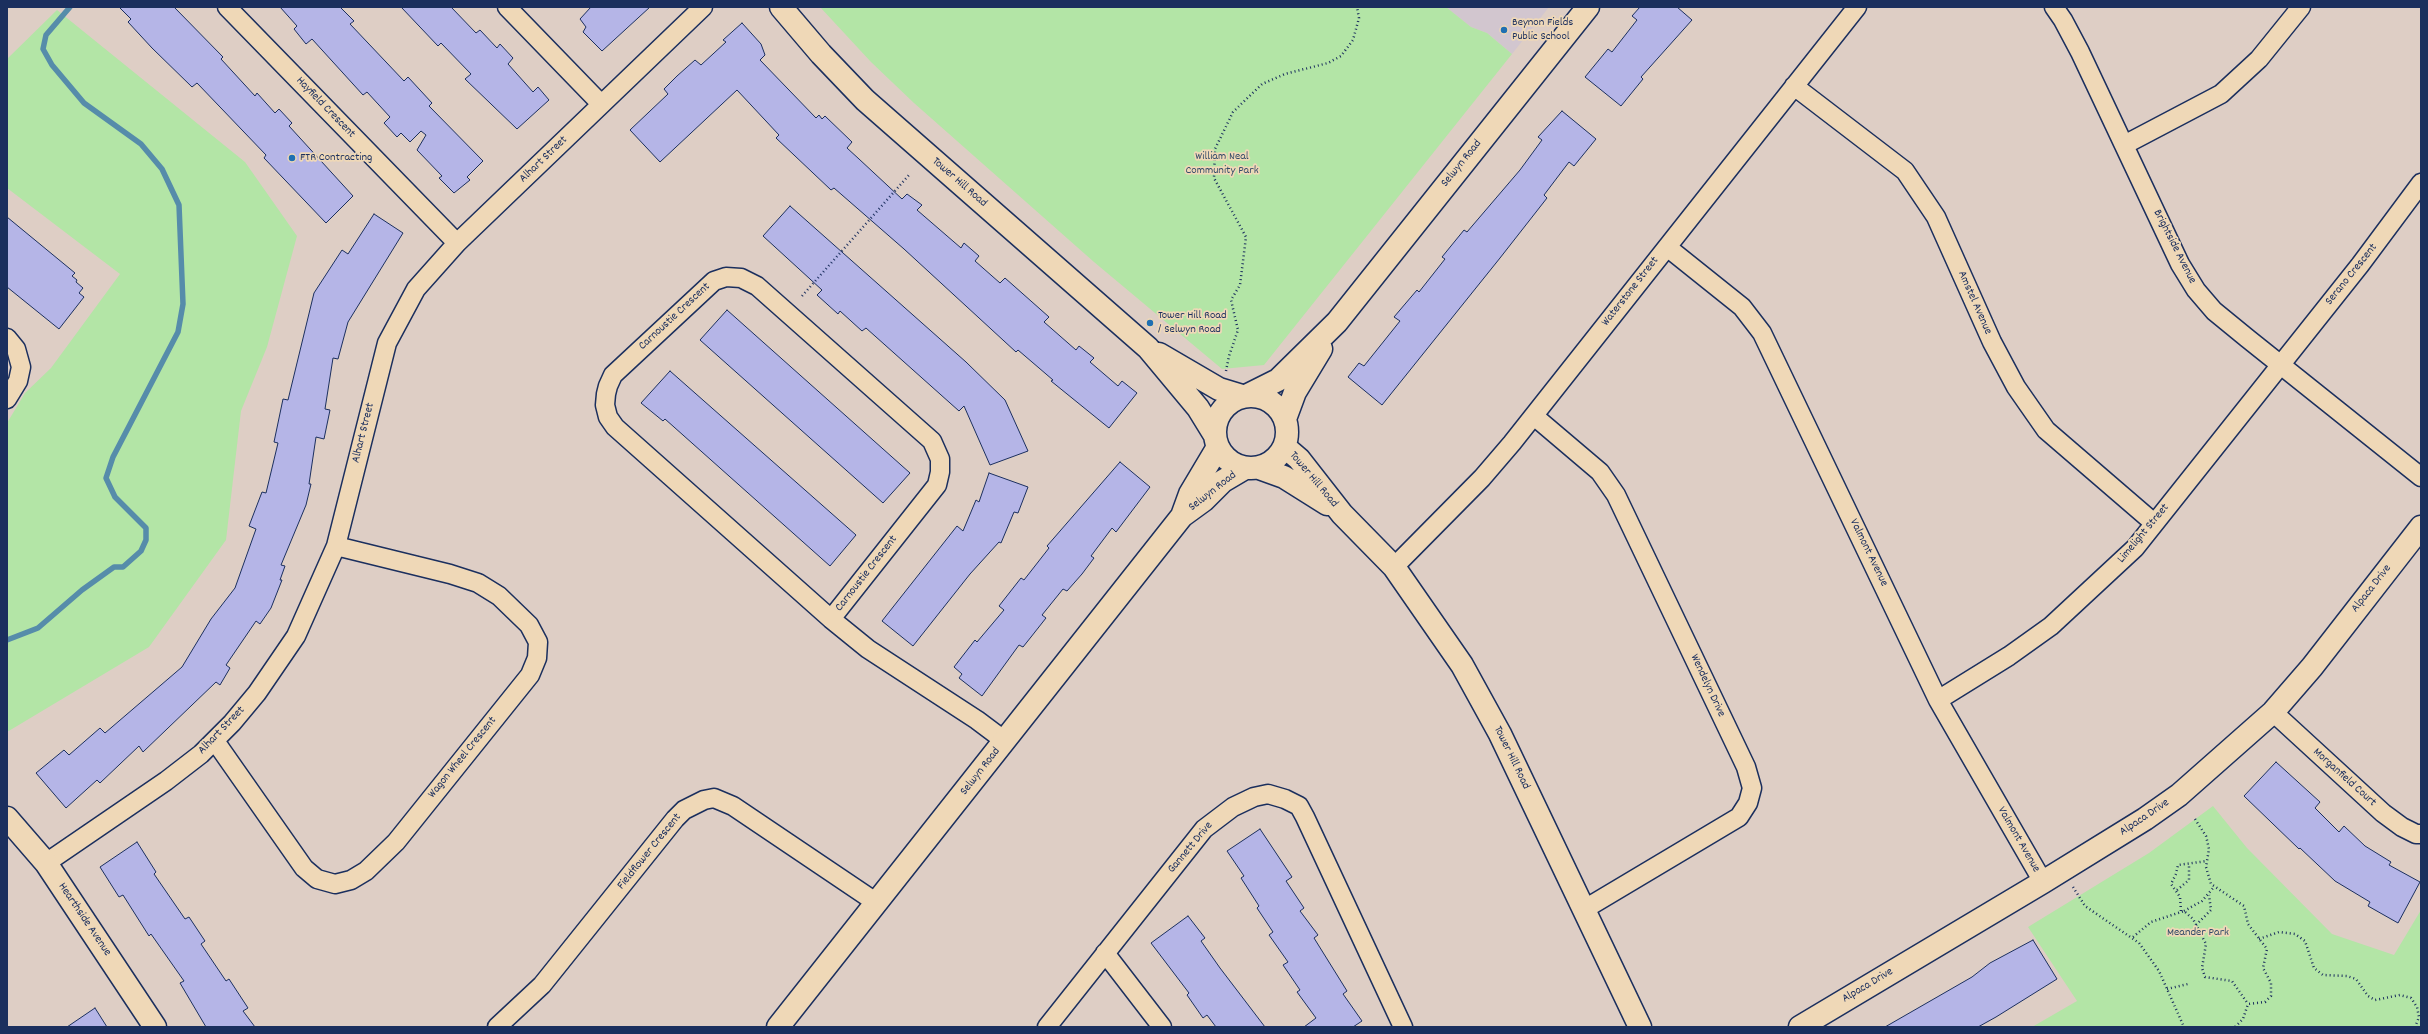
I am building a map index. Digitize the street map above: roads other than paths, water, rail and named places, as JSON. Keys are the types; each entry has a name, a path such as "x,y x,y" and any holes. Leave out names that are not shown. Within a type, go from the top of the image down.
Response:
{"street":[{"name":"Hayfield Crescent","path":"227,7 457,243"},
{"path":"507,7 601,104"},
{"name":"Alhart Street","path":"46,863 166,781 215,741 257,693 296,636 336,546 387,343 416,289 457,243 703,7"},
{"name":"Tower Hill Road","path":"781,7 821,54 865,100 1148,348 1198,408 1216,441"},
{"name":"Selwyn Road","path":"1245,396 1278,380 1337,322 1588,7"},
{"name":"Waterstone Street","path":"1394,567 1482,478 1534,416 1857,7"},
{"name":"Brightside Avenue","path":"2054,7 2070,33 2180,264 2196,290 2214,311 2421,477"},
{"path":"2124,145 2221,94 2259,59 2301,7"},
{"name":"Amstel Avenue","path":"1794,86 1905,170 1936,217 1992,342 2016,387 2046,430 2154,523"},
{"name":"Serano Crescent","path":"2281,365 2378,243 2421,183"},
{"name":"Valmont Avenue","path":"1667,247 1742,307 1762,333 1938,700 2043,882"},
{"name":"Carnoustie Crescent","path":"831,619 937,485 940,472 940,459 932,441 757,286 741,278 726,278 714,281 613,376 606,394 605,405 608,417 615,427 831,619 868,649 977,720 1005,741"},
{"name":"Selwyn Road","path":"1285,418 1295,392 1337,322"},
{"path":"7,338 16,349 21,367 18,381 7,399"},
{"name":"Tower Hill Road","path":"1148,348 1219,389 1245,396"},
{"name":"Limelight Street","path":"1938,700 2009,656 2051,626 2089,593 2135,548 2281,365"},
{"path":"1245,396 1270,401 1279,409 1285,418 1287,433 1284,447 1274,460 1252,468 1229,461 1216,441 1215,424 1224,406 1245,396"},
{"name":"Wendelyn Drive","path":"1534,416 1600,472 1616,495 1746,767 1752,788 1748,803 1739,817 1583,910"},
{"name":"Selwyn Road","path":"1182,516 1190,494 1216,441"},
{"name":"Tower Hill Road","path":"1284,447 1299,459 1342,514 1394,567 1462,665 1500,734 1640,1027"},
{"name":"Tower Hill Road","path":"1252,468 1284,477 1342,514"},
{"name":"Selwyn Road","path":"778,1027 1182,516 1204,500 1223,481 1252,468"},
{"name":"Alpaca Drive","path":"1800,1027 2138,824 2179,795 2273,712 2312,666 2421,527"},
{"name":"Wagon Wheel Crescent","path":"215,741 304,868 317,879 335,884 351,880 366,870 396,842 530,675 537,658 538,642 529,625 499,596 478,583 450,574 336,546"},
{"name":"Morganfield Court","path":"2273,712 2383,813 2402,827 2416,834 2421,834"},
{"name":"Gannett Drive","path":"1047,1027 1105,952 1204,830 1233,807 1254,797 1268,794 1285,798 1299,806 1403,1027"},
{"name":"Fieldflower Crescent","path":"497,1027 542,985 675,819 684,810 704,800 714,798 733,806 877,903"},
{"name":"Hearthside Avenue","path":"7,818 46,863 155,1027"},
{"path":"1105,952 1162,1027"}],"waterway":[{"path":"7,640 38,628 82,590 114,567 123,567 141,551 146,540 146,528 115,497 106,478 113,457 178,332 183,304 179,205 162,169 141,144 84,103 52,65 43,49 46,35 70,7"}],"place":[{"name":"Beynon Fields Public School","path":"1504,30"},
{"name":"FTR Contracting","path":"292,158"},
{"name":"Tower Hill Road / Selwyn Road","path":"1150,323"}],"park label":[{"name":"William Neal Community Park","path":"1222,164"},
{"name":"Meander Park","path":"2198,933"}]}
